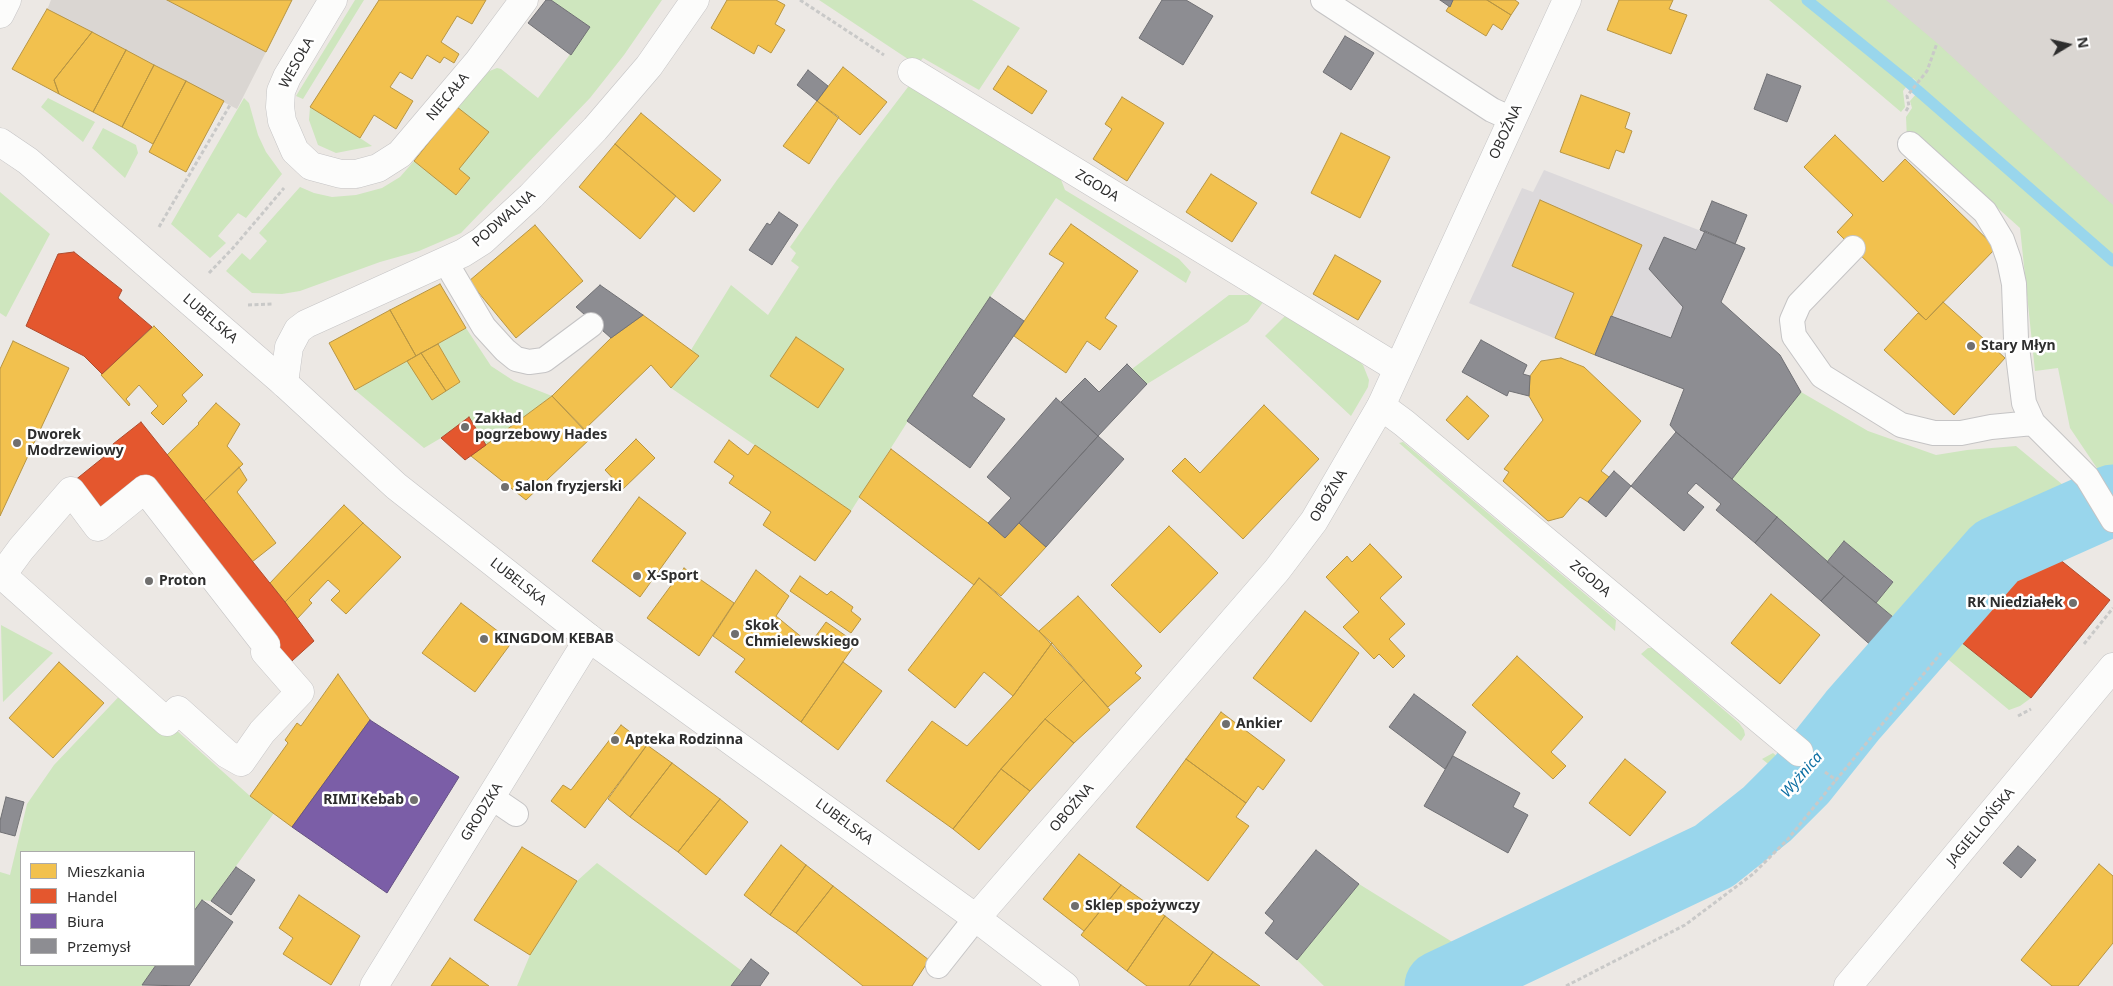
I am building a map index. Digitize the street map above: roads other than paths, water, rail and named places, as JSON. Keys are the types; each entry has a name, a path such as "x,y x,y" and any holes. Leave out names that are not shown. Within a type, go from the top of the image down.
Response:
{"street":[{"path":"0,14 7,0"},
{"name":"WESOŁA","path":"333,0 287,77 281,91 280,107 282,122 288,139 295,151 304,160 311,166 328,172 356,174"},
{"name":"NIECAŁA","path":"356,174 378,168 400,154 478,62 524,0"},
{"name":"PODWALNA","path":"284,383 285,363 289,348 298,330 306,324 463,254 482,241 532,196 595,129 649,66 694,0"},
{"name":"OBOŹNA","path":"976,918 1277,570 1314,521 1380,406 1567,0"},
{"name":"ZGODA","path":"912,72 1397,368"},
{"name":"LUBELSKA","path":"0,142 28,161 284,383 396,486 589,638 976,918 1065,986"},
{"name":"ZGODA","path":"1380,406 1404,423 1799,752"},
{"path":"145,490 266,645 265,652 300,692 262,732 241,762 227,754 178,710 167,722 2,576 5,560 71,491 98,527 145,490"},
{"name":"GRODZKA","path":"374,986 589,638"},
{"name":"JAGIELLOŃSKA","path":"1848,986 2113,667"}],"lane":[{"path":"1323,0 1492,110 1512,120"},
{"path":"1910,144 1984,212 2002,240 2014,284 2016,339 2024,403 2033,423 2087,477 2113,520"},
{"path":"1853,248 1799,304 1792,320 1794,336 1822,376 1901,425 1918,429 1934,432 1961,433 1991,426 2033,423"},
{"path":"445,261 484,327 516,359 529,362 544,360 591,325"},
{"path":"491,797 516,814"},
{"path":"938,966 976,918"}],"waterway":[{"path":"1807,0 1907,81 2113,261"},
{"name":"Wyżnica","path":"1440,986 1714,856 1767,814 1802,779 1853,715 1996,552 2113,500"}],"place":[{"name":"Stary Młyn","path":"1971,346"},
{"name":"Zakład pogrzebowy Hades","path":"465,427"},
{"name":"Dworek Modrzewiowy","path":"17,443"},
{"name":"Salon fryzjerski","path":"505,487"},
{"name":"X-Sport","path":"637,576"},
{"name":"Proton","path":"149,581"},
{"name":"RK Niedziałek","path":"2073,603"},
{"name":"Skok Chmielewskiego","path":"735,634"},
{"name":"KINGDOM KEBAB","path":"484,639"},
{"name":"Ankier","path":"1226,724"},
{"name":"Apteka Rodzinna","path":"615,740"},
{"name":"RIMI Kebab","path":"414,800"},
{"name":"Sklep spożywczy","path":"1075,906"}]}
